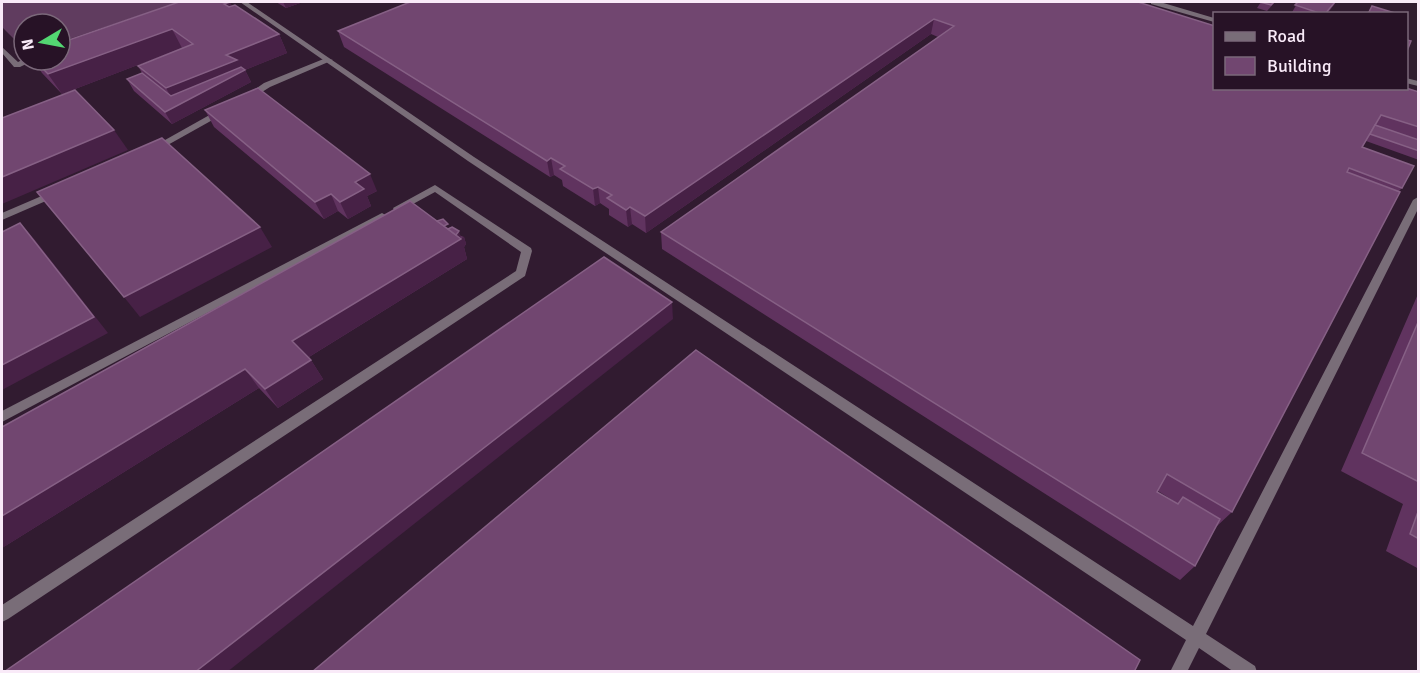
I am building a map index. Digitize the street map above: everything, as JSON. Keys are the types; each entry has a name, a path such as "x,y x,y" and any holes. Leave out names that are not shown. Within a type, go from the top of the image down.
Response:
{"street":[{"path":"243,2 471,159 1249,672"},
{"path":"1154,2 1213,19"},
{"path":"238,102 267,86 329,60"},
{"path":"148,151 170,142 228,108"},
{"path":"2,417 435,188 527,251 521,273 2,614"},
{"path":"2,218 64,189"},
{"path":"1178,672 1419,200"}],"shaded area":[{"path":"2,2 180,2 72,38 72,12 12,12 12,37 2,27"}],"building":[{"path":"179,2 230,2 224,4 229,7 235,5 279,34 226,55 237,60 166,88 138,66 193,44 172,29 72,65 72,39"},
{"path":"410,2 1138,2 1213,25 1213,90 1408,89 1419,92 1419,127 1381,115 1362,147 1414,166 1402,188 1349,168 1347,172 1400,192 1232,512 1167,474 1157,492 1178,504 1183,497 1220,519 1195,566 661,232 954,26 934,19 645,216 630,207 626,210 607,198 612,195 598,187 593,189 560,169 565,166 551,158 547,161 338,31"},
{"path":"1298,2 1335,2 1327,12 1316,12 1295,5"},
{"path":"1372,6 1392,12 1369,12"},
{"path":"241,67 245,70 165,112 127,79 142,73 171,96"},
{"path":"258,88 370,174 355,182 364,189 340,202 331,194 315,202 205,110"},
{"path":"75,90 114,130 2,177 2,118"},
{"path":"1375,125 1419,140 1419,151 1370,134"},
{"path":"162,138 260,227 124,297 37,192"},
{"path":"410,201 461,239 292,341 311,360 265,389 245,369 2,516 2,427"},
{"path":"443,219 448,224 444,226 437,221"},
{"path":"20,223 94,317 2,365 2,232"},
{"path":"452,227 459,231 456,235 448,229"},
{"path":"604,257 672,302 195,672 4,672"},
{"path":"1419,320 1419,482 1362,453"},
{"path":"696,350 1140,660 1134,672 312,672"},
{"path":"1419,509 1419,539 1410,534"}]}
